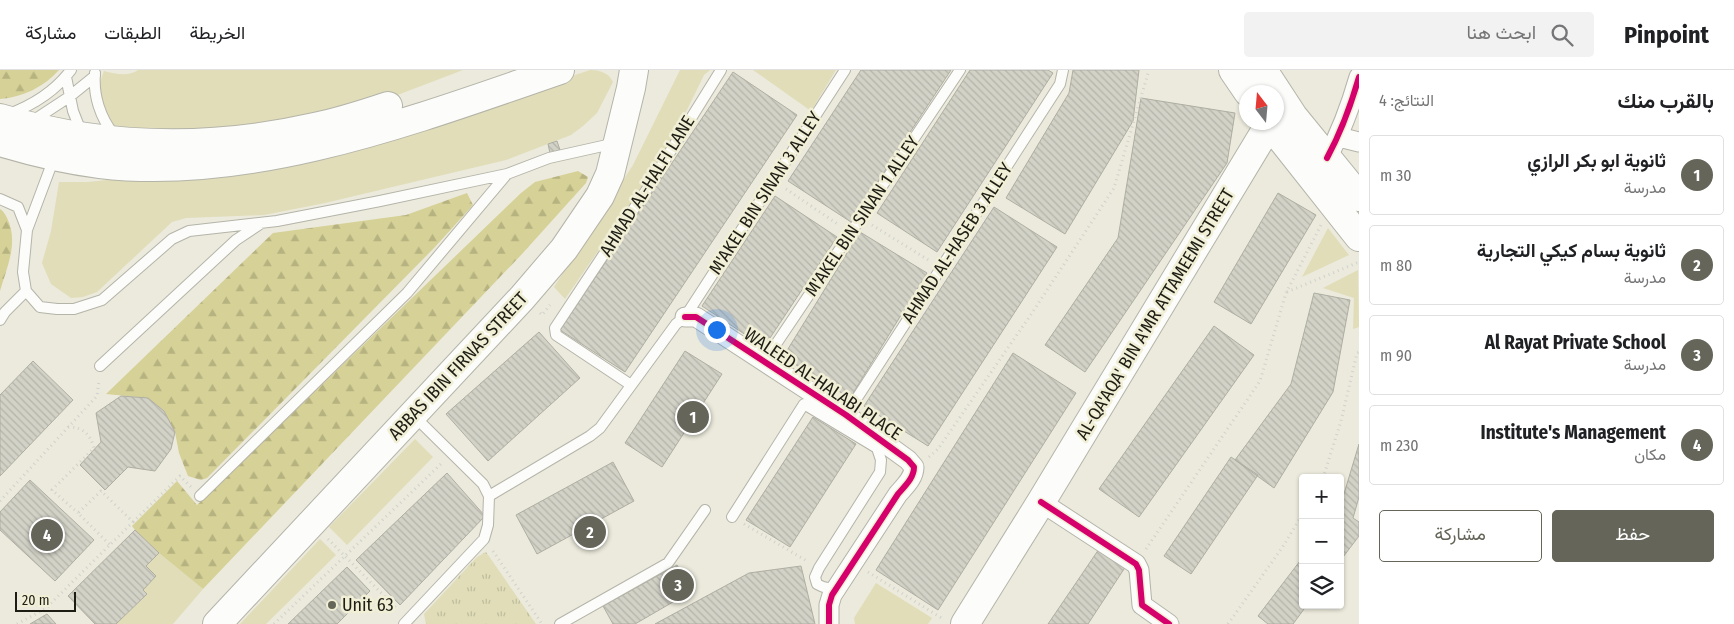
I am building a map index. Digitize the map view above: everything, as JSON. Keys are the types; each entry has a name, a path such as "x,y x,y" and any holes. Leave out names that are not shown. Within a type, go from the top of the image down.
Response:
{"main road":[{"path":"0,142 187,144 283,134 348,118 460,85 501,70"},
{"path":"0,118 26,126 65,143 99,164 161,167 192,166 287,153 356,136 467,102 560,70"},
{"name":"ABBAS IBIN FIRNAS STREET","path":"218,624 522,298 564,249 600,196 610,174 634,70"},
{"path":"1232,70 1243,85"},
{"path":"1263,70 1267,85"},
{"path":"1284,126 1333,148 1359,197"},
{"name":"AL-QA'AQA' BIN A'MR ATTAMEEMI STREET","path":"964,624 1271,130"},
{"path":"1281,130 1332,204 1359,237"}],"street":[{"path":"1333,148 1352,103 1359,77"},
{"path":"1333,148 1359,142"},
{"name":"WALEED AL-HALABI PLACE","path":"685,317 696,317 846,415 908,460 914,467"},
{"path":"829,624 828,605 836,587 914,473 914,467"},
{"path":"1040,502 1136,564 1139,570 1140,600 1142,605 1168,624"}],"lane":[{"name":"AHMAD AL-HALFI LANE","path":"631,385 556,335 556,326 647,189 721,70"},
{"name":"M'AKEL BIN SINAN 3 ALLEY","path":"489,496 590,436 600,428 676,324 685,317 845,70"},
{"name":"M'AKEL BIN SINAN 1 ALLEY","path":"764,362 960,70"},
{"name":"AHMAD AL-HASEB 3 ALLEY","path":"846,415 1060,84 1063,70"},
{"path":"95,73 96,98 101,114 109,129 120,142"},
{"path":"0,138 26,126 69,97 95,73"},
{"path":"68,74 69,97 65,143 27,230 23,272 26,291 40,307 74,309 102,300 172,239 189,231 278,221 380,201 507,174 549,158 618,142"},
{"path":"0,118 35,102 68,74"},
{"path":"65,143 99,164"},
{"path":"200,496 407,293 507,174"},
{"path":"0,199 18,207 27,230"},
{"path":"100,366 236,240 263,222"},
{"path":"0,320 5,312 26,291"},
{"path":"732,518 804,404 877,448 881,460 880,472 815,577 817,584 829,588 836,587"},
{"path":"408,623 484,538 488,525 489,496 483,484 413,415"},
{"path":"560,624 668,563 705,510"}],"path":[{"path":"914,467 938,449 1032,313 1114,188 1149,70"},
{"path":"773,180 851,233"},
{"path":"1136,564 1260,381 1286,293 1332,204"},
{"path":"861,218 941,267"},
{"path":"1286,293 1359,262"},
{"path":"1323,474 1341,421 1357,353 1359,352"},
{"path":"0,501 97,396 100,366"},
{"path":"68,428 75,427 84,430 91,438 94,448 52,490 110,545"},
{"path":"274,624 451,453"},
{"path":"17,624 45,610 180,476"},
{"path":"78,513 101,491 132,522"},
{"path":"732,518 819,568"},
{"path":"1228,624 1284,545 1299,519"},
{"path":"312,522 408,623"},
{"path":"484,538 542,624"},
{"path":"853,562 951,624"}],"green space":[{"path":"0,70 59,70 47,81 32,90 17,96 0,99"},
{"path":"138,70 463,70 387,99 267,127 181,136 118,129 106,117 99,85 104,71 126,74"},
{"path":"590,70 604,73 613,82 597,113 571,135 506,160 325,203 264,215 186,218 172,222 97,292 83,297 71,298 51,284 42,263 51,231 59,182 87,182 302,161 448,118"},
{"path":"680,70 710,70 704,75 685,114 649,177 565,299 554,287 633,165"},
{"path":"753,70 836,70 811,111"},
{"path":"578,171 588,177 586,183 522,254 203,589 159,553 135,530 132,526 177,481 197,505 521,193 535,182"},
{"path":"467,193 473,205 435,247 207,478 201,480 188,476 179,453 175,432 164,411 148,398 106,394 273,233 406,215"},
{"path":"0,209 7,218 10,227 12,245 0,291"},
{"path":"1328,228 1349,255 1302,277"},
{"path":"1358,270 1359,327 1353,329 1354,298 1323,288"},
{"path":"415,439 433,457 347,545 329,527"},
{"path":"320,539 336,555 266,624 240,624"},
{"path":"486,552 536,624 426,624 424,614 477,557"},
{"path":"159,553 203,589 173,624 116,624 147,594 143,590 156,576 146,566"},
{"path":"876,583 932,618 928,624 855,624 854,618"}],"building":[{"path":"861,70 951,70 851,222 788,181"},
{"path":"970,70 1048,70 1053,73 937,252 877,213"},
{"path":"1073,70 1139,70 1133,121 1065,234 1006,198 1069,93"},
{"path":"733,72 797,115 625,372 560,330"},
{"path":"1141,98 1235,113 1227,163 1085,372 1045,345 1118,238"},
{"path":"557,141 560,150 550,153 548,144"},
{"path":"1278,193 1316,215 1251,324 1214,302"},
{"path":"775,196 837,237 764,347 702,306"},
{"path":"994,207 1057,247 928,446 864,406"},
{"path":"860,232 927,273 850,398 783,357"},
{"path":"1314,293 1350,300 1333,392 1274,488 1235,460 1291,384"},
{"path":"1214,326 1254,355 1139,517 1099,489"},
{"path":"539,332 580,378 488,461 446,414"},
{"path":"685,351 722,374 662,467 625,443"},
{"path":"1013,353 1076,393 938,610 876,570"},
{"path":"33,361 73,400 0,476 0,395"},
{"path":"121,396 148,398 164,411 175,432 171,449 155,471 128,467 105,490 80,465 101,442 96,413"},
{"path":"813,417 856,444 790,547 746,520"},
{"path":"1359,444 1359,497 1353,518 1359,522 1359,536 1344,556 1344,519 1344,494"},
{"path":"1231,457 1258,475 1191,574 1164,556"},
{"path":"613,462 634,501 537,554 516,515"},
{"path":"447,473 485,516 400,605 356,560"},
{"path":"30,480 94,540 55,581 0,530 0,512"},
{"path":"135,530 159,553 146,566 156,576 143,590 147,594 116,624 95,624 68,596"},
{"path":"1099,549 1126,566 1088,624 1048,624"},
{"path":"1299,562 1299,609 1304,609 1293,624 1268,624 1258,616"},
{"path":"677,565 692,591 635,624 613,624 603,606"},
{"path":"801,566 815,624 655,624 749,573"},
{"name":"Unit 63","path":"347,567 370,591 337,624 288,624"},
{"path":"47,614 56,624 30,624"}],"cycle path":[{"path":"1327,158 1353,98 1359,77"},
{"path":"685,317 696,317 846,415 908,460 914,467 911,478 898,494 832,595 829,605 829,624"},
{"path":"1041,502 1136,564 1139,570 1142,605 1169,624"}],"place":[{"name":"ثانوية ابو بكر الرازي","path":"693,417"},
{"name":"ثانوية بسام كيكي التجارية","path":"590,532"},
{"name":"Institute's Management","path":"47,535"},
{"name":"Al Rayat Private School","path":"678,585"},
{"name":"Unit 63","path":"332,605"}]}
